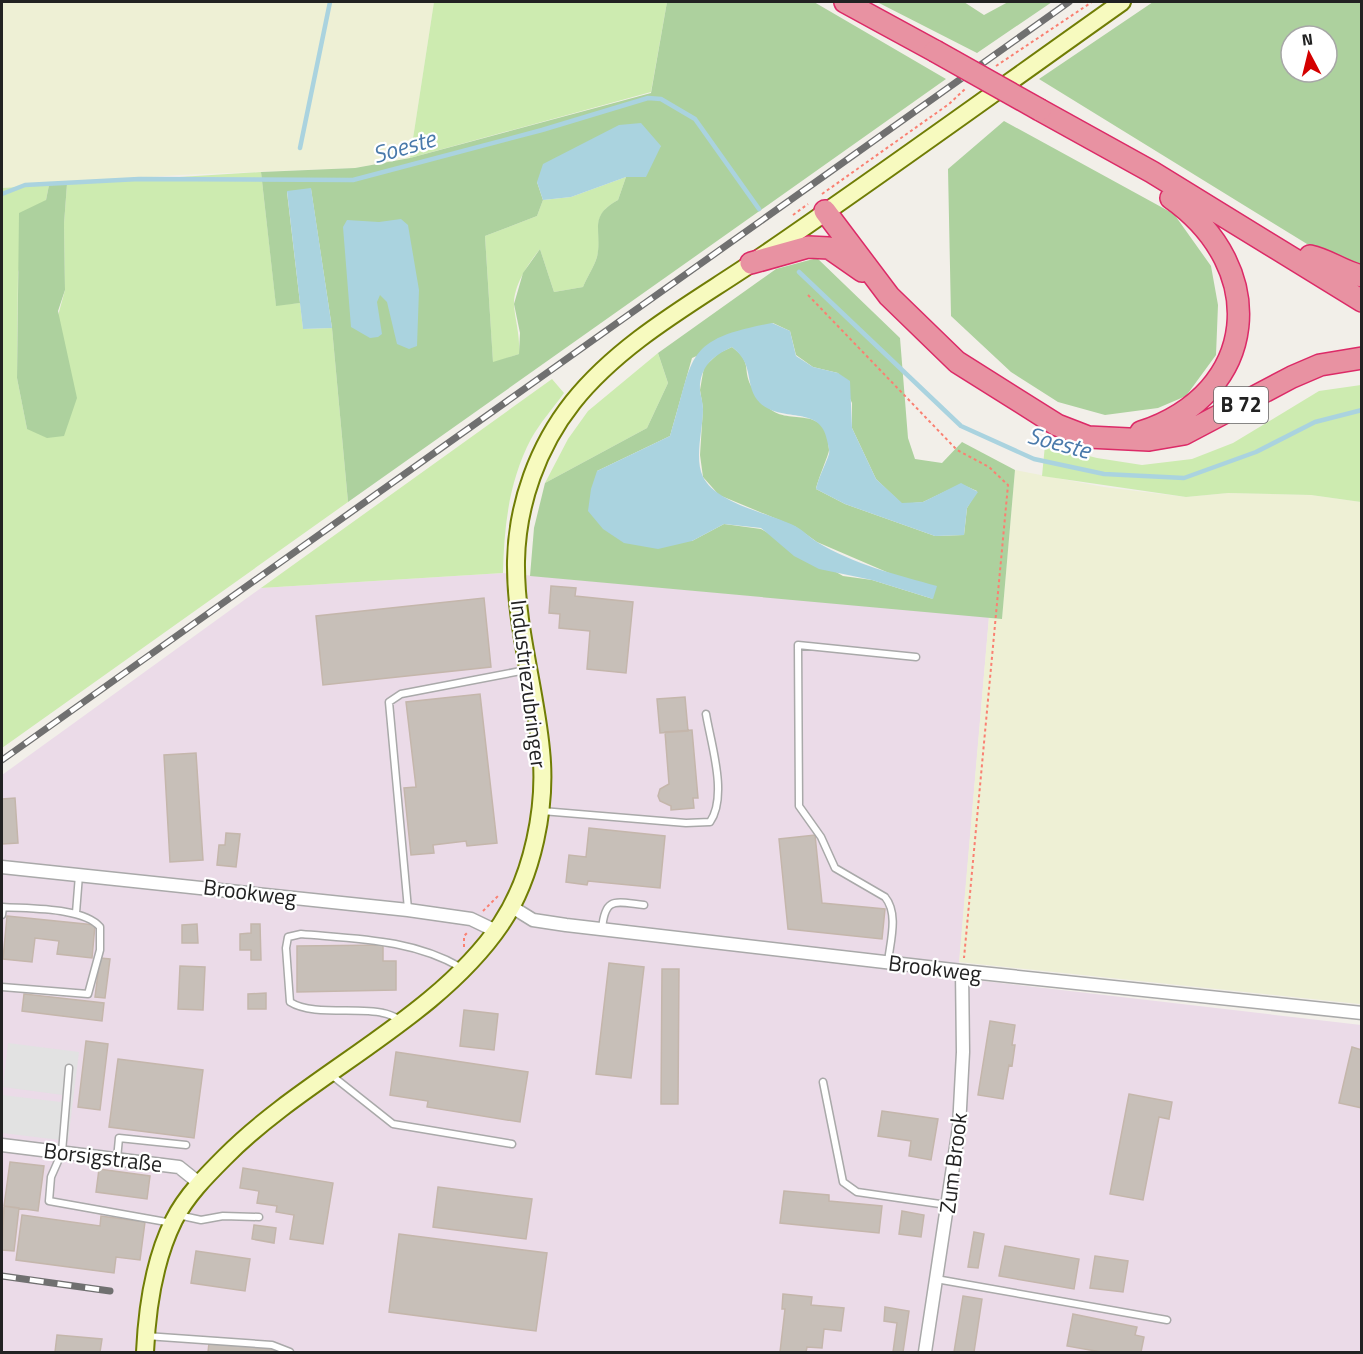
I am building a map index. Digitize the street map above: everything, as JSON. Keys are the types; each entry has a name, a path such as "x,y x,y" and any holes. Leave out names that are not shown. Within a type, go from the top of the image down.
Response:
{"highway":[{"path":"845,2 1152,172 1362,301"},
{"path":"817,204 875,280 957,362 1057,425 1088,437 1117,438 1165,423 1195,403 1220,374 1230,357 1238,332 1238,305 1233,274 1220,244 1196,215 1163,193 1152,172"},
{"path":"751,263 808,247 829,248 875,280"},
{"path":"1283,251 1320,258 1346,273 1362,276"},
{"name":"B 72","path":"1117,438 1149,440 1184,434 1301,373 1320,365 1362,358"}],"street":[{"name":"Industriezubringer","path":"145,1344 155,1275 175,1219 199,1183 251,1131 402,1020 496,931 512,908 525,874 539,810 542,753 517,593 517,545 529,486 552,432 585,388 617,358 701,296 751,263 817,204 978,105 1122,2"},
{"name":"Brookweg","path":"2,867 408,910 476,921 496,931"},
{"name":"Brookweg","path":"512,908 532,920 602,929 962,971 1362,1013"},
{"name":"Zum Brook","path":"925,1353 959,1127 963,1052 962,971"},
{"name":"Borsigstraße","path":"2,1145 179,1167 199,1183"}],"lane":[{"path":"888,962 893,914 891,904 885,897 836,868 821,837 798,806 798,645 916,657"},
{"path":"408,910 389,702 401,694 528,670"},
{"path":"539,810 686,823 710,822 717,813 720,797 706,714"},
{"path":"76,914 79,874"},
{"path":"602,929 604,911 610,904 615,902 644,905"},
{"path":"2,915 3,907 76,914 96,921 100,927 100,950 88,994 2,987"},
{"path":"402,1020 383,1013 315,1008 290,1002 286,948 288,938 301,934 391,942 439,954 459,966"},
{"path":"69,1068 62,1152 51,1177 49,1201 175,1219 201,1220 223,1216 259,1217"},
{"path":"330,1073 393,1124 512,1144"},
{"path":"823,1083 843,1182 857,1192 947,1205"},
{"path":"117,1159 119,1138 186,1145"},
{"path":"936,1280 1167,1320"},
{"path":"145,1344 272,1345 290,1353"}],"path":[{"path":"994,68 1092,2"},
{"path":"790,217 817,204 936,114 970,85"},
{"path":"808,295 957,450 989,467 1008,485 962,971"},
{"path":"459,966 464,954 464,936 502,892"}],"shaded area":[{"path":"503,573 989,617 958,978 1361,1025 1361,1352 2,1352 2,775 261,588"},
{"path":"8,1043 79,1052 68,1141 2,1133 2,1095 61,1102 63,1095 3,1087"}],"green space":[{"path":"2,2 434,2 410,158 355,168 179,175 2,188"},
{"path":"434,2 667,2 651,92 410,158"},
{"path":"667,2 814,2 946,79 348,502 332,328 311,189 287,192 300,303 276,306 261,172 355,168 410,158 651,93","holes":["661,146 626,177 618,200 608,206 599,218 597,257 583,287 554,292 540,249 523,273 514,304 520,333 519,354 493,362 485,236 537,216 543,200 537,182"]},
{"path":"877,2 964,2 984,15 1008,2 1052,2 977,53"},
{"path":"1153,2 1361,2 1361,269 1325,255 1039,79"},
{"path":"1004,121 1174,214 1211,266 1218,305 1216,355 1186,396 1158,408 1105,415 1058,402 1011,372 951,316 948,169"},
{"path":"261,172 276,305 300,303 303,329 332,328 348,502 2,748 2,188 49,185 46,200 18,272 17,378 27,429 65,290 64,224 67,184"},
{"path":"626,177 618,200 608,206 600,219 597,257 583,287 554,292 540,249 522,276 514,298 519,354 493,363 485,236 537,216 543,200 571,197"},
{"path":"67,184 64,224 65,290 58,311 77,398 64,436 47,438 27,429 17,378 19,213 46,200 49,185"},
{"path":"817,258 900,338 908,438 915,459 942,463 962,442 1015,470 1002,619 530,576 534,528 545,483 647,428 668,383 658,353 776,269","holes":["773,323 790,331 796,355 813,367 838,373 852,403 852,428 876,479 902,504 923,502 961,484 977,491 967,508 964,535 935,536 845,504 816,489 829,450 827,435 822,426 815,421 787,416 769,408 751,386 743,357 732,347 719,353 704,367 700,390 703,408 700,455 703,477 719,495 796,527 817,542 889,573 933,599 872,580 843,576 761,529 724,524 692,541 597,471 670,436 692,358"]},
{"path":"658,353 668,383 647,428 545,483 568,439 588,411"},
{"path":"552,379 564,393 531,439 517,471 506,521 503,573 261,588"},
{"path":"1361,385 1361,502 1311,495 1228,493 1186,497 1042,476 1045,445 1097,458 1142,465 1192,459 1233,443 1319,391"},
{"path":"1015,470 1104,487 1186,497 1228,493 1311,495 1361,502 1360,1004 959,962 989,617 1002,619"}],"water":[{"path":"641,123 661,146 646,177 626,177 571,197 543,200 537,182 543,164 619,125"},
{"path":"311,188 332,328 303,329 287,191"},
{"path":"401,219 408,225 419,290 417,346 409,349 397,344 387,302 380,295 377,302 382,334 370,338 351,327 343,227 347,220 379,222"},
{"path":"772,323 790,331 796,356 813,367 838,373 850,381 852,428 876,479 902,503 923,502 961,483 978,492 967,508 964,535 935,536 845,504 816,489 829,452 823,429 809,418 778,412 760,403 752,390 744,361 732,347 718,354 708,364 700,383 703,409 699,461 703,477 710,486 731,501 795,526 817,542 845,557 937,586 933,599 872,580 819,569 794,556 761,528 724,524 692,541 658,549 624,543 603,529 588,511 591,489 597,471 670,436 689,370 696,356 706,345 743,329"}],"building":[{"path":"551,586 576,588 575,596 633,602 626,673 587,669 590,631 559,628 560,614 549,613"},
{"path":"484,598 491,667 323,685 316,616"},
{"path":"480,694 497,843 467,846 466,841 433,845 434,853 411,855 404,788 416,787 406,702"},
{"path":"685,697 688,731 660,733 657,699"},
{"path":"692,730 698,798 693,798 694,808 671,810 671,806 660,801 658,796 660,789 669,784 665,732"},
{"path":"196,753 203,860 170,862 164,755"},
{"path":"15,798 18,843 2,844 2,799"},
{"path":"589,828 665,836 660,888 588,881 587,885 566,882 569,855 586,857"},
{"path":"226,833 240,834 236,867 217,865 219,845 225,845"},
{"path":"815,835 822,903 885,909 882,939 788,929 779,839"},
{"path":"7,916 95,925 92,958 57,954 59,941 35,938 32,962 3,959"},
{"path":"197,924 198,943 182,943 182,925"},
{"path":"251,924 260,924 261,960 251,960 251,950 240,950 240,934 251,933"},
{"path":"383,945 383,961 396,961 396,990 297,992 297,946"},
{"path":"100,958 110,959 105,998 95,997"},
{"path":"609,963 644,967 631,1078 596,1074"},
{"path":"180,966 205,967 203,1010 178,1009"},
{"path":"662,969 679,969 678,1104 661,1104"},
{"path":"266,993 266,1009 248,1009 248,994"},
{"path":"24,994 104,1003 102,1021 22,1011"},
{"path":"464,1010 498,1014 494,1050 460,1046"},
{"path":"990,1021 1015,1025 1012,1066 1009,1065 1003,1099 978,1095"},
{"path":"86,1041 108,1044 100,1110 78,1107"},
{"path":"1352,1047 1362,1050 1362,1108 1339,1103"},
{"path":"396,1052 528,1072 520,1122 427,1107 428,1101 390,1095"},
{"path":"118,1059 203,1070 194,1138 109,1127"},
{"path":"1129,1094 1172,1102 1169,1119 1159,1117 1143,1200 1110,1194"},
{"path":"882,1111 938,1119 931,1160 909,1156 911,1141 878,1136"},
{"path":"10,1162 44,1166 38,1211 4,1206"},
{"path":"243,1168 333,1183 323,1244 290,1239 294,1215 276,1212 277,1206 257,1203 259,1191 240,1188"},
{"path":"99,1169 150,1176 147,1199 96,1192"},
{"path":"438,1187 532,1199 526,1239 433,1227"},
{"path":"784,1191 829,1195 829,1201 882,1206 879,1233 780,1223"},
{"path":"4,1206 19,1208 14,1251 2,1250"},
{"path":"902,1211 924,1215 921,1237 899,1234"},
{"path":"22,1215 100,1226 101,1216 145,1222 140,1260 116,1257 114,1273 16,1260"},
{"path":"254,1225 276,1228 274,1243 252,1239"},
{"path":"974,1232 984,1234 978,1268 968,1267"},
{"path":"399,1234 547,1253 536,1331 389,1312"},
{"path":"1005,1246 1079,1259 1074,1289 999,1276"},
{"path":"196,1251 250,1259 245,1291 191,1283"},
{"path":"1095,1256 1128,1261 1123,1292 1090,1288"},
{"path":"783,1294 812,1297 811,1305 844,1308 841,1331 824,1329 822,1348 807,1347 806,1352 780,1352 785,1309 782,1309"},
{"path":"963,1296 982,1299 974,1352 954,1352"},
{"path":"885,1307 909,1311 903,1352 893,1352 897,1323 884,1321"},
{"path":"1073,1314 1137,1327 1135,1335 1144,1337 1141,1352 1101,1352 1067,1346"},
{"path":"57,1335 102,1339 100,1352 55,1352"},
{"path":"209,1343 276,1348 276,1352 208,1352"}],"waterway":[{"path":"300,148 330,2"},
{"name":"Soeste","path":"2,194 25,185 139,179 353,180 542,130 648,98 661,99 695,119 759,209"},
{"name":"Soeste","path":"799,272 961,426 1034,459 1104,474 1184,478 1256,452 1315,422 1362,410"}],"railway":[{"path":"2,760 1069,2"},
{"path":"2,1276 110,1291"}]}
